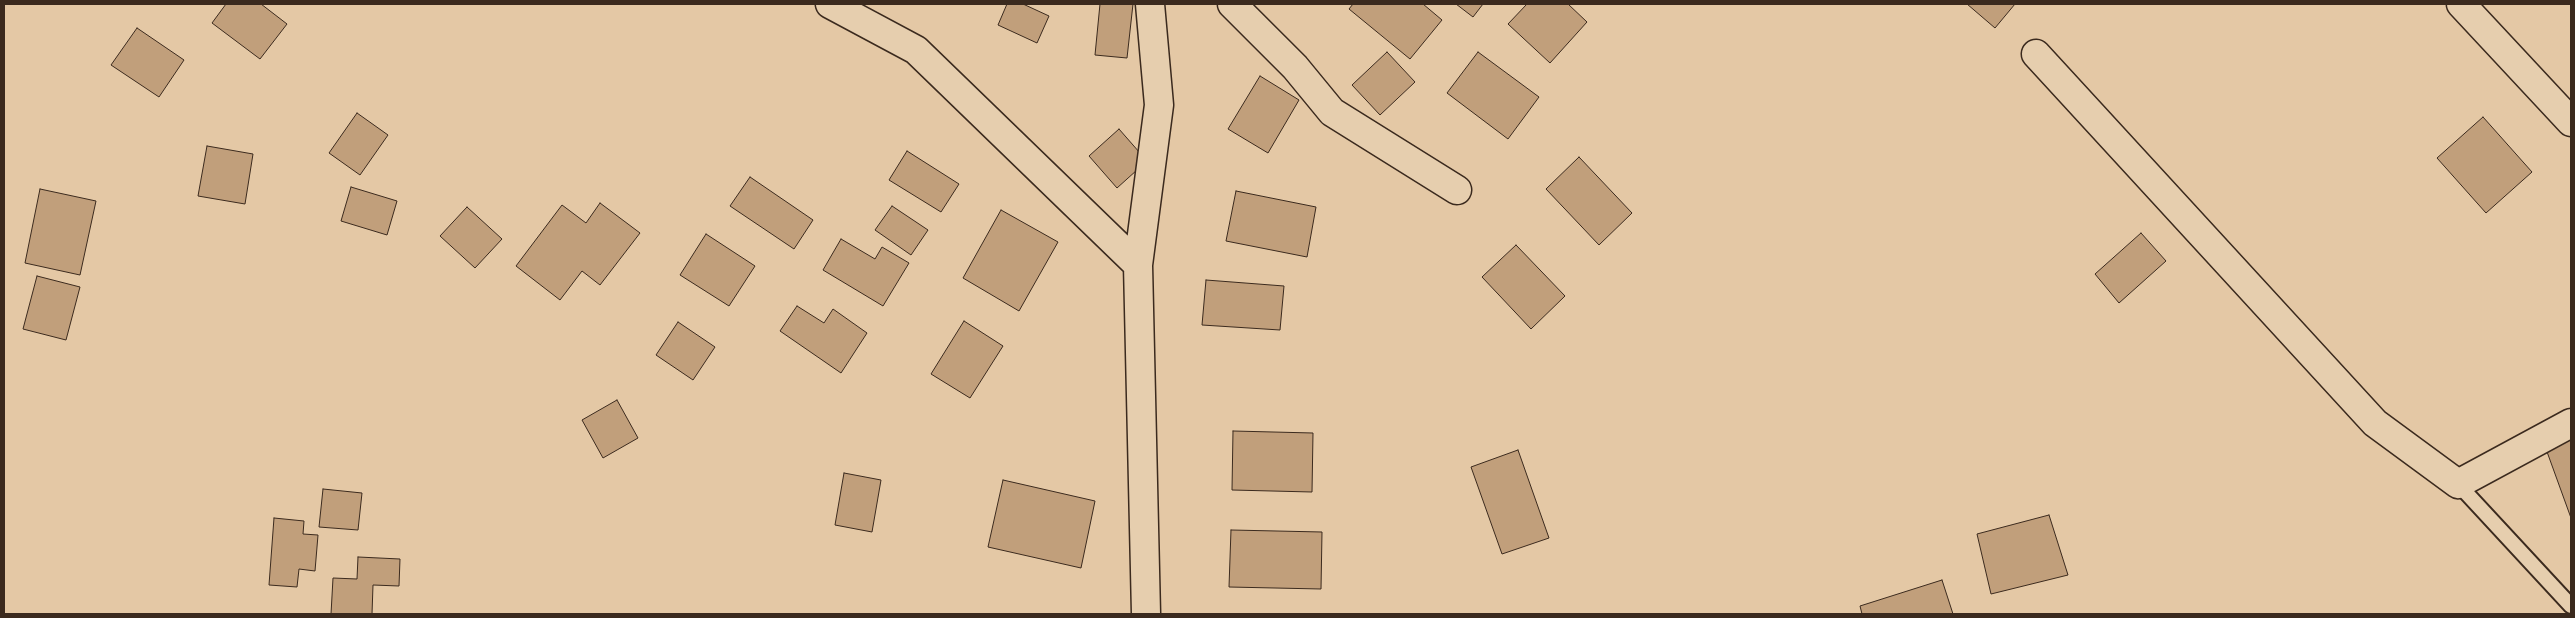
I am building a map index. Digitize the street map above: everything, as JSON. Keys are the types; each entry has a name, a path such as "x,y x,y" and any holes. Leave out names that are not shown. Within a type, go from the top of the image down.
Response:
{"street":[{"path":"830,4 916,50 1138,265"},
{"path":"1232,4 1295,67 1332,112 1457,190"},
{"path":"2460,4 2571,122"},
{"path":"1146,614 1138,265 1159,105 1152,6"},
{"path":"2036,54 2375,423 2458,484 2571,423"}],"lane":[{"path":"2458,484 2571,606"}],"building":[{"path":"226,4 261,4 287,24 260,59 212,23"},
{"path":"1007,4 1023,4 1049,16 1037,43 998,25"},
{"path":"1100,4 1133,4 1127,58 1095,55"},
{"path":"1353,4 1423,4 1442,20 1410,59 1349,9"},
{"path":"1456,4 1483,4 1473,17"},
{"path":"1527,4 1568,4 1587,22 1550,63 1508,24"},
{"path":"1967,4 2015,4 1995,28"},
{"path":"137,28 184,60 159,97 111,65"},
{"path":"1387,52 1415,82 1380,115 1352,85"},
{"path":"1478,52 1539,97 1508,139 1447,93"},
{"path":"1260,76 1299,100 1268,153 1228,129"},
{"path":"357,113 388,135 360,175 329,153"},
{"path":"2483,117 2532,172 2486,213 2437,158"},
{"path":"1119,129 1147,161 1117,188 1089,156"},
{"path":"207,146 253,154 245,204 198,196"},
{"path":"907,151 959,184 941,212 889,180"},
{"path":"1579,157 1632,213 1599,245 1546,189"},
{"path":"750,177 813,220 794,249 730,206"},
{"path":"351,187 397,201 387,235 341,221"},
{"path":"40,189 96,201 80,275 25,263"},
{"path":"1236,191 1316,207 1307,257 1226,241"},
{"path":"600,203 640,233 600,285 582,271 560,300 516,266 562,205 586,223"},
{"path":"892,206 928,230 911,255 875,230"},
{"path":"467,207 502,239 475,268 440,236"},
{"path":"1001,210 1058,242 1019,311 963,278"},
{"path":"2141,233 2166,261 2119,303 2095,274"},
{"path":"706,234 755,266 729,306 680,275"},
{"path":"841,239 875,259 882,247 909,263 883,306 823,270"},
{"path":"1516,245 1565,296 1531,329 1482,277"},
{"path":"37,276 80,287 66,340 23,329"},
{"path":"1206,280 1284,286 1280,330 1202,325"},
{"path":"797,306 824,323 833,309 867,333 841,373 780,331"},
{"path":"964,321 1003,346 970,398 931,374"},
{"path":"678,322 715,347 693,380 656,355"},
{"path":"617,400 638,438 603,458 582,420"},
{"path":"1233,431 1313,433 1312,492 1232,490"},
{"path":"2571,440 2571,518 2546,449"},
{"path":"1518,450 1549,538 1502,554 1471,467"},
{"path":"844,473 881,480 872,532 835,525"},
{"path":"1003,480 1095,501 1081,568 988,547"},
{"path":"323,489 362,493 358,530 319,527"},
{"path":"2049,515 2068,575 1991,594 1977,534"},
{"path":"274,518 304,521 303,534 318,535 315,571 299,569 297,587 269,585"},
{"path":"1231,530 1322,532 1321,589 1229,587"},
{"path":"358,557 400,559 399,586 373,585 372,614 331,614 333,578 357,579"},
{"path":"1942,580 1953,614 1862,614 1860,606"}]}
